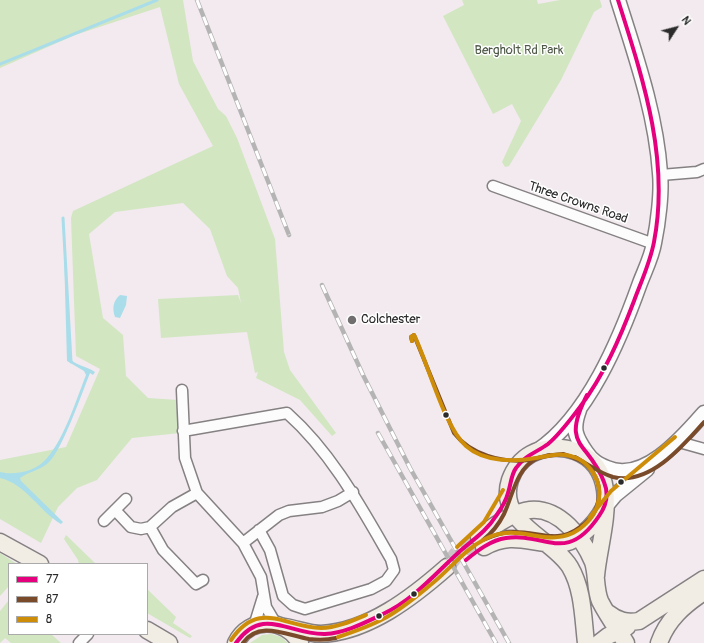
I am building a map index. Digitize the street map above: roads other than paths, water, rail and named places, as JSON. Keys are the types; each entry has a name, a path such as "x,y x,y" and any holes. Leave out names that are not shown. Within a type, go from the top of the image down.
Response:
{"main road":[{"path":"586,643 582,606 576,581 565,560 547,543 530,532 512,504 510,480 517,465 554,438 581,406 611,354 625,326 654,244 661,176 658,144 651,111 618,0"},
{"path":"581,406 576,422 577,439 604,481 607,498 596,576"},
{"path":"482,540 498,540 507,538 559,544 578,537 594,523 605,506 615,495 641,475 659,457 679,442 704,413"},
{"path":"535,452 555,448 568,449 579,452 611,470 621,472 635,470 659,457"},
{"path":"482,540 497,514 512,504"},
{"path":"512,504 530,510 548,513 567,524 578,537 590,555 596,576 598,594 622,637"},
{"path":"482,540 512,504"},
{"path":"0,542 38,563"},
{"path":"236,643 242,634 254,626 266,623 320,634 338,632 373,620 395,608 449,571 399,617 380,628 340,643"},
{"path":"599,643 622,637 639,621 704,579"},
{"path":"659,643 667,626 680,610 704,592"},
{"path":"608,613 618,620 631,622 639,621"},
{"path":"281,626 293,633 300,643"},
{"path":"148,631 169,643"}],"street":[{"path":"661,176 697,172 704,169"},
{"name":"Three Crowns Road","path":"493,186 654,244"},
{"path":"182,390 185,458 197,493 243,543 261,577 263,597 270,615 281,626"},
{"path":"183,431 287,412 304,428 352,492 394,564 394,570 391,576 371,589 305,609 293,605 284,596 270,550 259,530"},
{"path":"679,442 704,449"},
{"path":"243,543 279,515 290,511 322,507 338,501 352,492"},
{"path":"115,510 131,527 140,529 150,527 172,507 197,493"},
{"path":"104,521 126,499"},
{"path":"150,527 163,550 196,584 203,580"},
{"path":"254,626 263,597"},
{"path":"665,643 670,628 680,610"},
{"path":"79,643 87,635"}],"water":[{"path":"63,218 70,358 75,363 95,372 93,375 90,373 65,435 53,457 45,465 20,478 21,481 63,522 61,524 53,519 25,492 9,481 0,478 0,472 19,473 38,466 47,458 65,429 86,375 84,371 67,361"},
{"path":"120,295 127,296 126,305 120,318 115,317 113,308"}],"waterway":[{"path":"0,64 157,0"},
{"path":"63,218 71,362"}],"tunnel":[{"path":"447,567 456,555 479,537"}],"railway":[{"path":"197,0 289,235"},
{"path":"322,285 363,375 410,468 509,643"},
{"path":"378,433 496,643"}],"place":[{"name":"Colchester","path":"352,320"}],"park label":[{"name":"Bergholt Rd Park","path":"519,51"}]}
